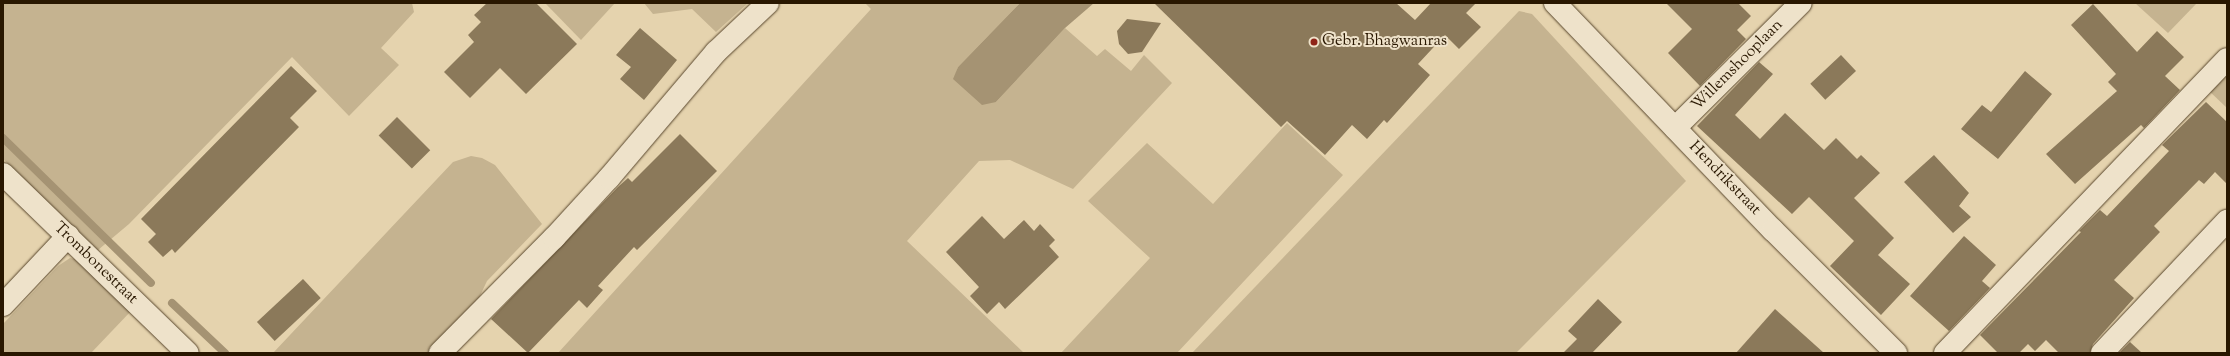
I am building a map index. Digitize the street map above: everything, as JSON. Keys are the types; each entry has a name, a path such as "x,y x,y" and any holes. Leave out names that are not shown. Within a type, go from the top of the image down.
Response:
{"street":[{"path":"440,353 554,238 609,178 716,52 768,3"},
{"name":"Willemshooplaan","path":"1675,128 1800,3"},
{"name":"Hendrikstraat","path":"1562,6 1675,128 1896,353"},
{"path":"1945,353 2227,59"},
{"name":"Trombonestraat","path":"3,174 188,353"},
{"path":"2102,353 2227,222"},
{"path":"3,305 68,236"}],"shaded area":[{"path":"3,3 412,3 414,12 381,48 399,65 349,116 292,57 129,224 98,250 3,159"},
{"path":"545,3 615,3 581,40"},
{"path":"644,3 748,3 716,32 692,9 653,14"},
{"path":"865,3 1020,3 958,67 954,79 996,102 1065,28 1097,56 1105,49 1131,71 1144,55 1172,83 1073,189 1010,160 979,161 907,241 1024,353 558,353 871,9"},
{"path":"1020,3 1094,3 1065,28 996,102 982,105 953,79 958,67"},
{"path":"2135,3 2197,3 2168,33"},
{"path":"1519,11 1532,14 1686,181 1516,353 1192,353"},
{"path":"2227,69 2227,108 2207,89"},
{"path":"1287,123 1343,175 1177,353 1061,353 1150,258 1088,201 1147,143 1213,204"},
{"path":"471,156 482,158 495,165 542,224 487,281 470,317 432,353 273,353 453,162"},
{"path":"70,258 82,261 132,310 91,353 3,353 3,324 58,266"}],"building":[{"path":"487,3 536,3 577,44 526,94 500,68 470,98 444,72 474,42 468,35 481,22 474,15"},
{"path":"1154,3 1396,3 1415,20 1431,3 1476,3 1466,13 1481,27 1459,49 1445,35 1418,64 1430,75 1387,123 1384,120 1367,139 1352,125 1325,155 1287,121 1281,127"},
{"path":"1666,3 1738,3 1751,16 1737,30 1746,39 1700,86 1668,53 1692,29"},
{"path":"2093,4 2137,52 2157,31 2184,57 2165,76 2180,90 2144,128 2141,125 2075,184 2046,154 2117,91 2108,82 2116,74 2071,25"},
{"path":"1127,19 1161,23 1142,52 1128,54 1119,44 1117,31"},
{"path":"640,28 677,60 644,100 620,79 631,67 616,55"},
{"path":"1841,55 1856,71 1825,100 1810,84"},
{"path":"1759,62 1773,74 1735,115 1760,139 1785,113 1824,150 1836,138 1857,159 1861,155 1880,173 1854,198 1894,238 1878,255 1910,284 1881,315 1830,266 1854,241 1809,197 1792,214 1697,126"},
{"path":"291,66 317,91 290,118 299,127 175,253 172,249 163,257 148,242 156,234 141,219"},
{"path":"2025,71 2052,94 1998,159 1961,129 1982,105 1991,112"},
{"path":"2206,102 2227,122 2227,184 2215,172 2204,184 2199,180 2154,226 2160,232 2114,280 2134,298 2093,344 2090,353 2059,353 2046,340 2035,351 2028,344 2019,353 1998,353 1980,335 2081,232 2079,231 2100,210 2107,216 2169,151 2162,145"},
{"path":"397,117 430,150 412,169 379,135"},
{"path":"680,134 717,171 637,250 634,247 598,286 603,290 587,308 579,300 528,353 491,319 618,187 628,178 632,182"},
{"path":"1934,155 1969,193 1959,206 1971,217 1953,233 1904,182"},
{"path":"982,216 1004,239 1024,220 1034,231 1040,224 1055,240 1049,246 1059,257 1005,309 999,302 987,314 970,296 979,287 946,252"},
{"path":"1964,236 1996,265 1982,281 1990,288 1949,331 1910,296"},
{"path":"303,279 321,298 275,341 257,322"},
{"path":"1598,299 1622,322 1592,353 1563,353 1577,339 1568,331"},
{"path":"1775,309 1824,353 1736,353"},
{"path":"2130,342 2142,353 2119,353"}],"waterway":[{"path":"3,138 151,283"},
{"path":"172,303 225,353"}],"place":[{"name":"Gebr. Bhagwanras","path":"1314,42"}]}
